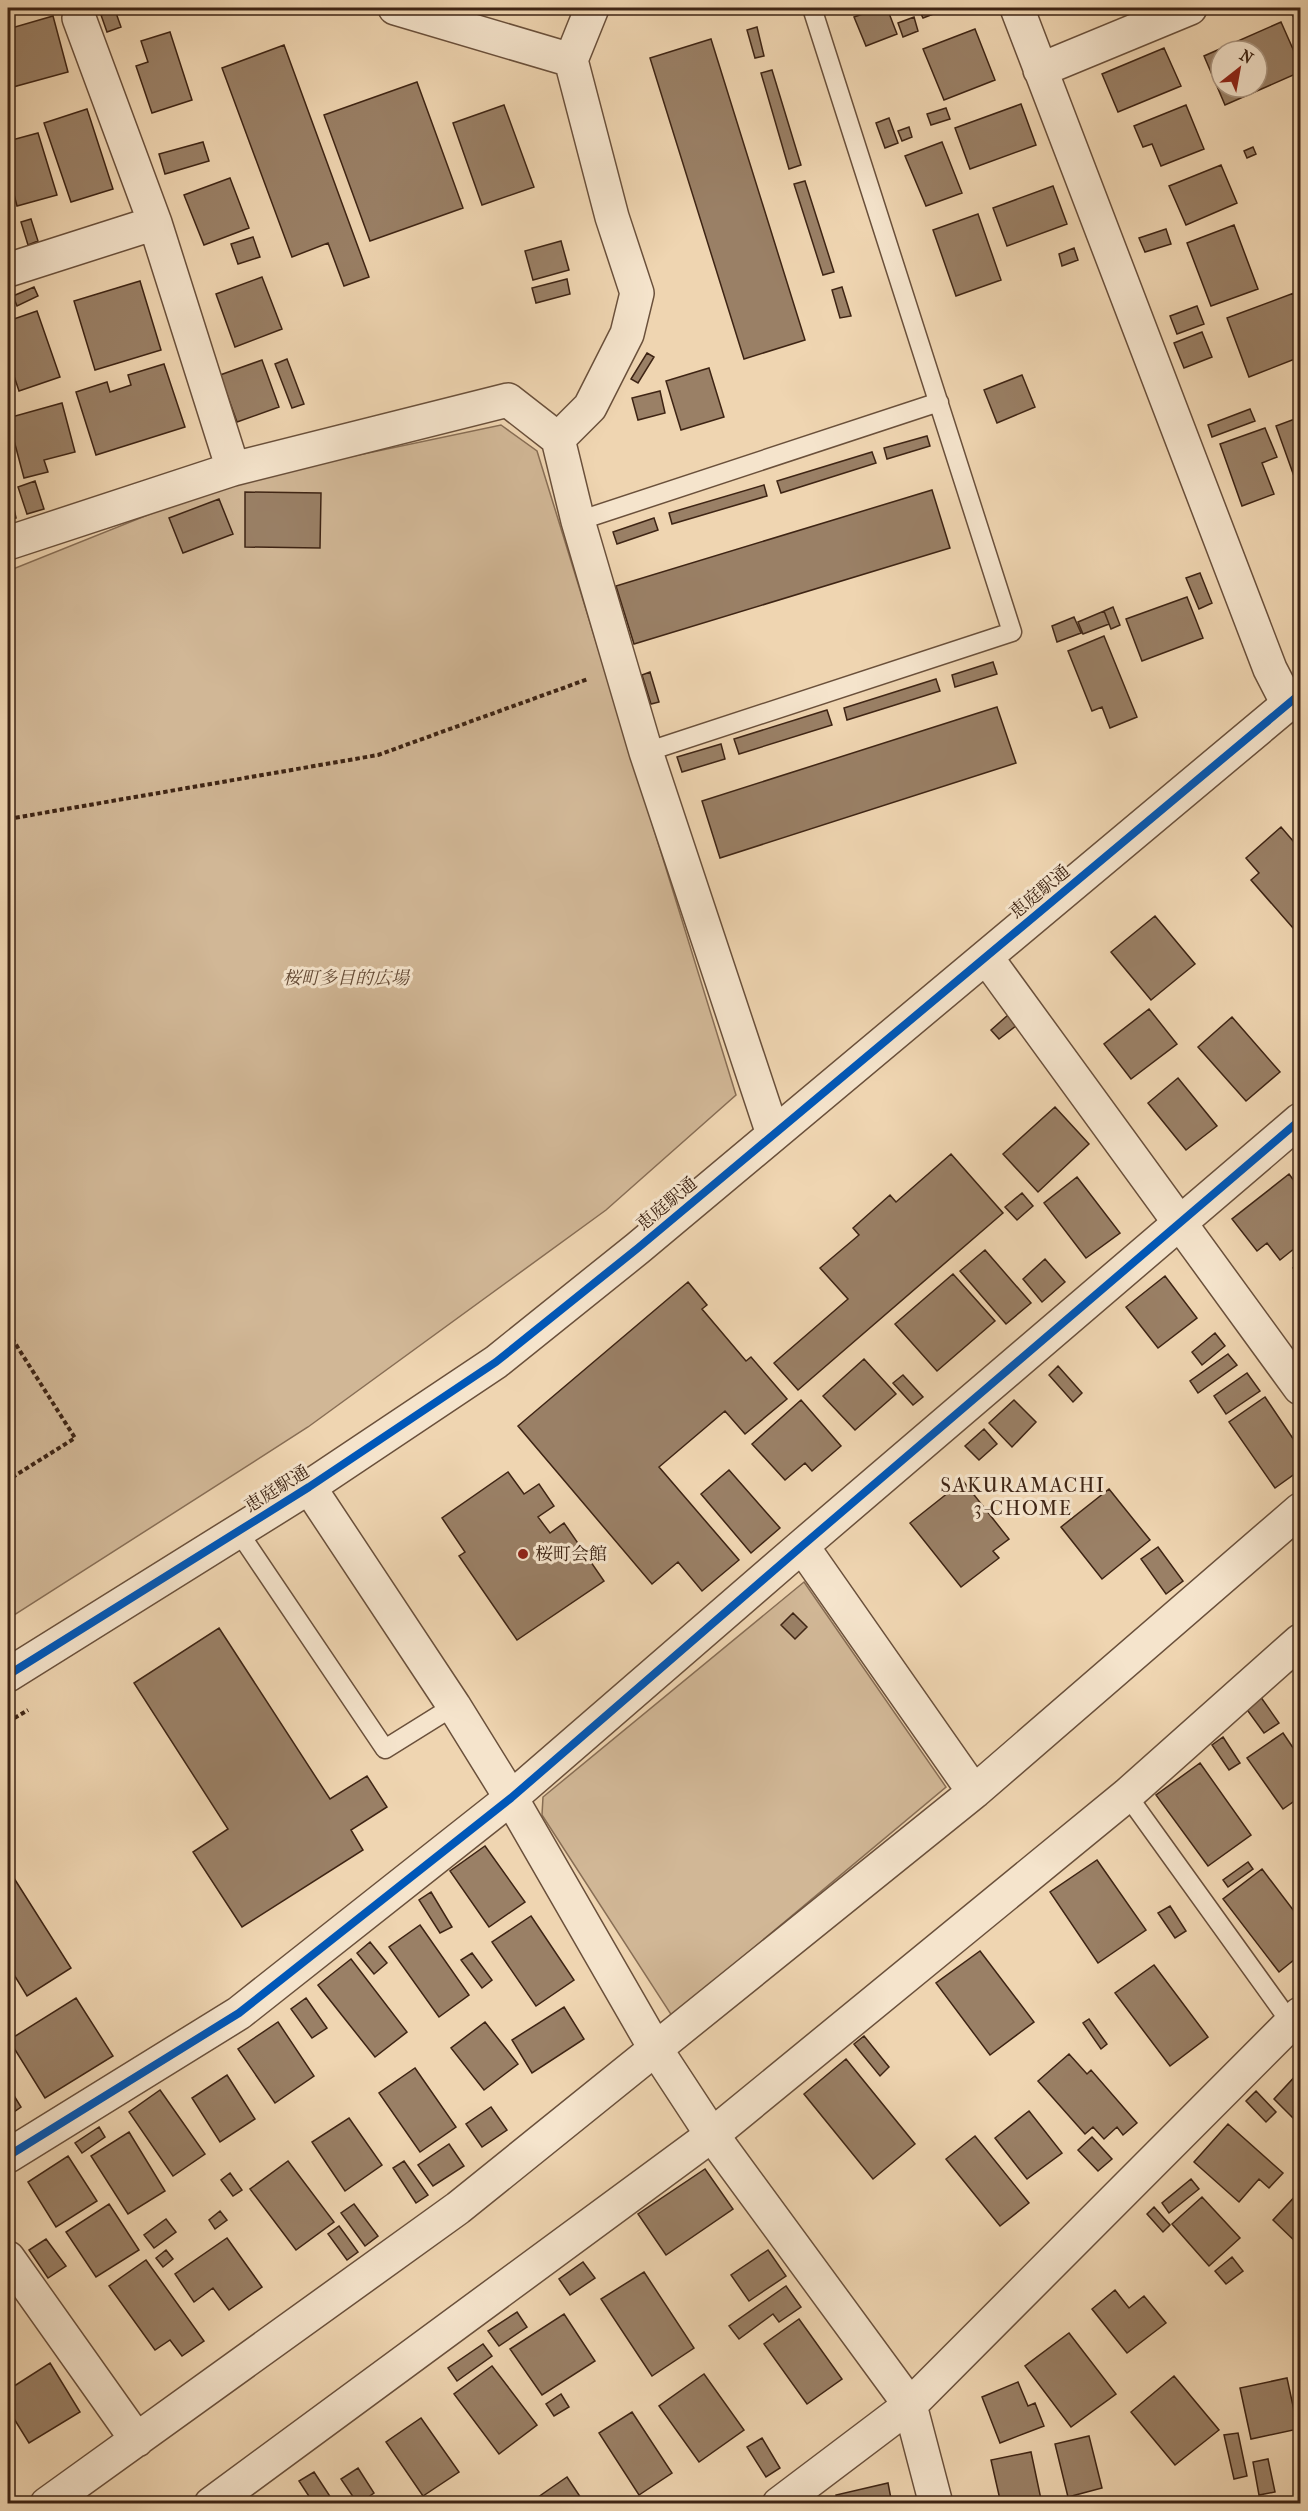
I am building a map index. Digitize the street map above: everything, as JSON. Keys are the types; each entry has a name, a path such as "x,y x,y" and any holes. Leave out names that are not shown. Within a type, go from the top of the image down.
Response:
{"street":[{"path":"395,8 571,60"},
{"path":"558,439 590,407 627,334 637,294 612,217 571,60 592,8"},
{"path":"1017,8 1266,658 1294,699"},
{"path":"1040,70 1190,8"},
{"path":"81,13 155,223 233,469"},
{"path":"8,270 155,223"},
{"path":"8,543 233,469 508,399 558,439 578,521 646,753 773,1134"},
{"name":"恵庭駅通","path":"8,1675 309,1487 496,1362 1294,699"},
{"path":"986,957 1300,1388"},
{"path":"8,2156 238,2013 511,1798 1300,1120"},
{"path":"309,1487 454,1706 511,1798 655,2048 712,2135 910,2405 936,2504"},
{"path":"47,2504 458,2208 974,1792 1300,1510"},
{"path":"802,1546 974,1792"},
{"path":"211,2504 712,2135 1126,1795 1300,1641"},
{"path":"778,2504 910,2405 1297,2024"},
{"path":"8,2258 137,2440"}],"lane":[{"path":"646,753 1012,632 813,8"},
{"path":"578,521 939,402"},
{"path":"237,1531 385,1749 454,1706"},
{"path":"1126,1795 1297,2024"}],"path":[{"path":"8,819 378,755 621,667"},
{"path":"8,1332 75,1438 8,1480"}],"green space":[{"name":"桜町多目的広場","path":"501,425 537,451 736,1095 606,1210 308,1427 8,1619 8,571 230,482"},
{"path":"804,1582 946,1787 672,2016 542,1815 543,1797"}],"building":[{"path":"880,8 887,8 897,34 866,46 854,17"},
{"path":"918,8 949,8 923,18"},
{"path":"1289,8 1300,8 1300,22 1297,24"},
{"path":"115,10 121,27 107,32 101,15"},
{"path":"53,16 68,72 13,87 8,66 8,29"},
{"path":"914,17 918,31 903,37 898,23"},
{"path":"1281,22 1300,65 1300,72 1269,86 1269,39 1242,39"},
{"path":"757,27 764,56 755,58 747,30"},
{"path":"975,29 995,80 944,100 923,49"},
{"path":"170,32 192,100 152,113 136,66 148,62 141,41"},
{"path":"711,39 805,340 744,359 650,58"},
{"path":"284,45 369,277 344,286 328,243 292,257 222,68"},
{"path":"1164,48 1181,86 1118,112 1102,74"},
{"path":"1209,54 1209,68 1204,56"},
{"path":"772,70 801,165 789,169 761,73"},
{"path":"417,82 463,208 370,241 324,115"},
{"path":"1222,99 1239,99 1225,105"},
{"path":"1021,104 1036,145 970,169 955,128"},
{"path":"504,105 534,187 482,205 453,123"},
{"path":"1186,105 1204,149 1161,166 1152,144 1143,147 1134,126"},
{"path":"946,108 950,119 931,125 927,114"},
{"path":"87,109 113,189 71,202 44,123"},
{"path":"889,118 898,143 885,148 876,123"},
{"path":"909,127 912,137 902,141 898,131"},
{"path":"38,133 57,195 17,206 8,171 8,141"},
{"path":"203,142 209,161 165,174 159,154"},
{"path":"942,142 962,193 926,206 905,156"},
{"path":"1253,147 1256,154 1247,158 1244,151"},
{"path":"1221,165 1237,203 1186,225 1169,186"},
{"path":"230,178 249,228 204,245 184,195"},
{"path":"805,181 834,272 823,275 794,184"},
{"path":"1053,186 1067,224 1007,246 993,208"},
{"path":"978,214 1001,280 956,296 933,230"},
{"path":"31,219 38,241 28,245 21,222"},
{"path":"1234,225 1258,289 1211,306 1187,243"},
{"path":"1166,229 1171,244 1145,252 1139,238"},
{"path":"253,237 260,257 238,264 231,244"},
{"path":"561,241 569,270 533,280 525,251"},
{"path":"1074,248 1078,260 1062,266 1059,254"},
{"path":"262,277 282,329 235,347 216,294"},
{"path":"567,279 570,294 536,303 532,288"},
{"path":"140,281 161,350 95,370 74,301"},
{"path":"34,287 38,296 17,306 13,296"},
{"path":"842,287 851,316 840,318 832,290"},
{"path":"1294,293 1300,310 1300,357 1249,377 1227,318"},
{"path":"1197,306 1204,324 1177,334 1170,316"},
{"path":"37,311 60,377 19,391 8,358 8,321"},
{"path":"1202,332 1212,357 1184,368 1174,343"},
{"path":"647,353 654,357 638,383 631,379"},
{"path":"287,359 304,404 292,408 275,364"},
{"path":"262,360 279,407 237,422 220,375"},
{"path":"164,364 185,427 96,455 76,392 107,382 110,392 131,385 128,375"},
{"path":"709,368 724,417 681,430 666,381"},
{"path":"1022,375 1035,407 997,423 984,390"},
{"path":"660,391 665,413 638,420 632,398"},
{"path":"62,403 75,452 44,460 48,472 24,478 8,418"},
{"path":"1250,409 1255,421 1212,437 1208,425"},
{"path":"1300,417 1300,477 1295,479 1276,426"},
{"path":"1265,428 1277,457 1262,463 1274,494 1242,506 1220,444"},
{"path":"927,436 930,446 887,459 884,448"},
{"path":"872,452 876,463 781,493 777,481"},
{"path":"35,481 44,509 27,514 18,487"},
{"path":"764,485 767,496 672,524 669,513"},
{"path":"8,490 10,490 16,518 8,520"},
{"path":"932,490 950,548 634,644 616,586"},
{"path":"245,492 321,493 320,548 245,547"},
{"path":"219,499 233,534 183,553 169,518"},
{"path":"654,518 658,530 617,544 613,532"},
{"path":"1200,573 1212,603 1199,609 1186,578"},
{"path":"1187,597 1203,638 1142,661 1126,619"},
{"path":"1113,607 1120,625 1111,629 1104,611"},
{"path":"1104,611 1109,624 1083,634 1078,622"},
{"path":"1074,617 1081,633 1057,642 1052,626"},
{"path":"1104,636 1137,717 1110,728 1102,707 1092,711 1068,651"},
{"path":"993,662 997,674 955,687 952,675"},
{"path":"650,672 659,702 651,704 642,675"},
{"path":"936,679 940,691 847,720 844,708"},
{"path":"997,707 1016,763 720,858 702,801"},
{"path":"827,710 832,725 739,754 734,739"},
{"path":"721,744 725,759 682,772 677,757"},
{"path":"1281,827 1300,849 1300,936 1251,880 1259,873 1246,858"},
{"path":"1155,916 1195,964 1151,1000 1111,952"},
{"path":"1149,1009 1177,1044 1131,1079 1104,1044"},
{"path":"1008,1015 1017,1025 999,1039 991,1030"},
{"path":"1232,1017 1280,1072 1246,1101 1198,1047"},
{"path":"1178,1078 1217,1126 1186,1150 1148,1103"},
{"path":"1055,1107 1089,1144 1038,1192 1003,1154"},
{"path":"951,1154 1003,1213 798,1390 774,1363 848,1299 820,1268 859,1235 853,1228 890,1195 896,1202"},
{"path":"1289,1174 1300,1189 1300,1244 1280,1260 1267,1243 1257,1251 1232,1219"},
{"path":"1077,1177 1120,1233 1086,1258 1044,1203"},
{"path":"1022,1193 1033,1206 1017,1220 1005,1207"},
{"path":"985,1250 1031,1303 1006,1324 960,1271"},
{"path":"1045,1259 1065,1282 1042,1302 1023,1279"},
{"path":"1300,1262 1300,1278 1293,1268"},
{"path":"953,1274 995,1321 937,1371 895,1324"},
{"path":"1165,1276 1197,1318 1158,1348 1126,1307"},
{"path":"688,1282 707,1305 702,1309 746,1361 751,1357 787,1399 745,1434 725,1411 659,1467 739,1560 702,1591 678,1562 652,1584 518,1426"},
{"path":"1215,1333 1225,1346 1202,1365 1192,1352"},
{"path":"1228,1354 1237,1365 1198,1393 1190,1381"},
{"path":"864,1359 896,1394 855,1430 823,1396"},
{"path":"1058,1366 1082,1393 1073,1402 1049,1375"},
{"path":"1247,1373 1260,1391 1226,1414 1214,1396"},
{"path":"903,1375 923,1397 913,1405 893,1383"},
{"path":"1265,1397 1300,1449 1300,1470 1275,1488 1229,1422"},
{"path":"801,1400 841,1446 812,1471 805,1463 785,1480 752,1444"},
{"path":"1014,1400 1036,1422 1012,1447 989,1423"},
{"path":"984,1429 997,1444 979,1460 965,1446"},
{"path":"729,1470 780,1528 751,1553 701,1494"},
{"name":"桜町会館","path":"508,1472 524,1494 539,1484 554,1506 538,1517 550,1533 564,1523 604,1581 517,1640 459,1556 465,1552 442,1518"},
{"path":"963,1481 1009,1539 993,1551 999,1558 961,1587 910,1523"},
{"path":"1109,1489 1150,1540 1102,1579 1061,1527"},
{"path":"1158,1547 1183,1581 1166,1594 1141,1559"},
{"path":"793,1613 807,1627 795,1639 781,1625"},
{"path":"219,1628 330,1799 367,1776 387,1807 351,1830 363,1850 242,1927 193,1852 228,1829 134,1683"},
{"path":"1260,1696 1279,1723 1264,1733 1245,1707"},
{"path":"1283,1733 1300,1758 1300,1797 1283,1809 1247,1758"},
{"path":"1223,1737 1240,1763 1229,1770 1212,1745"},
{"path":"1200,1763 1251,1835 1208,1866 1156,1795"},
{"path":"485,1846 525,1902 489,1927 450,1871"},
{"path":"1097,1860 1146,1930 1098,1963 1050,1892"},
{"path":"1248,1862 1253,1869 1228,1887 1223,1880"},
{"path":"1262,1869 1300,1919 1300,1955 1279,1972 1223,1899"},
{"path":"12,1875 71,1968 27,1996 8,1965 8,1878"},
{"path":"431,1892 452,1927 440,1933 419,1900"},
{"path":"1170,1906 1186,1931 1175,1938 1158,1913"},
{"path":"531,1916 574,1980 536,2006 492,1942"},
{"path":"420,1925 469,1995 439,2017 389,1947"},
{"path":"370,1942 387,1963 374,1974 357,1953"},
{"path":"980,1951 1034,2022 990,2055 936,1983"},
{"path":"472,1953 492,1980 482,1988 461,1960"},
{"path":"351,1959 407,2032 375,2057 318,1985"},
{"path":"1154,1965 1208,2037 1170,2066 1115,1993"},
{"path":"76,1998 113,2056 45,2098 9,2040"},
{"path":"306,1998 327,2028 312,2038 291,2009"},
{"path":"564,2007 584,2039 532,2073 512,2040"},
{"path":"1089,2019 1107,2044 1101,2049 1083,2023"},
{"path":"278,2022 314,2076 275,2103 238,2049"},
{"path":"485,2022 518,2064 484,2090 451,2048"},
{"path":"864,2036 889,2067 880,2076 854,2044"},
{"path":"1069,2054 1087,2074 1091,2070 1137,2123 1123,2135 1117,2127 1104,2139 1093,2127 1085,2134 1038,2081"},
{"path":"846,2059 915,2144 873,2179 804,2094"},
{"path":"415,2068 456,2127 420,2152 379,2093"},
{"path":"1300,2071 1300,2125 1274,2099"},
{"path":"227,2075 255,2119 220,2142 192,2098"},
{"path":"8,2086 21,2107 8,2116"},
{"path":"160,2090 205,2154 173,2176 129,2112"},
{"path":"1256,2091 1276,2112 1266,2122 1246,2101"},
{"path":"491,2107 507,2130 482,2147 466,2124"},
{"path":"1029,2111 1062,2153 1027,2179 995,2138"},
{"path":"349,2118 382,2165 345,2191 312,2142"},
{"path":"1228,2124 1283,2173 1269,2188 1259,2179 1239,2202 1194,2162"},
{"path":"99,2127 105,2137 82,2153 75,2143"},
{"path":"129,2132 165,2191 128,2214 91,2156"},
{"path":"975,2136 1029,2203 1000,2226 946,2159"},
{"path":"1092,2137 1112,2159 1098,2171 1078,2150"},
{"path":"449,2144 464,2166 433,2186 418,2165"},
{"path":"68,2156 97,2201 56,2227 28,2182"},
{"path":"288,2161 334,2222 296,2250 250,2189"},
{"path":"404,2161 428,2195 416,2203 393,2168"},
{"path":"705,2169 733,2209 666,2255 638,2214"},
{"path":"230,2173 242,2190 233,2196 221,2180"},
{"path":"1191,2179 1199,2189 1169,2213 1162,2203"},
{"path":"1300,2191 1300,2246 1273,2220"},
{"path":"1202,2197 1240,2238 1209,2266 1172,2224"},
{"path":"109,2204 139,2250 96,2277 66,2232"},
{"path":"354,2204 378,2236 365,2246 341,2213"},
{"path":"1154,2207 1170,2225 1163,2232 1147,2214"},
{"path":"220,2211 227,2220 215,2229 209,2220"},
{"path":"166,2219 176,2232 154,2248 144,2235"},
{"path":"339,2226 358,2252 347,2260 328,2234"},
{"path":"227,2238 262,2287 229,2310 213,2288 194,2302 175,2274"},
{"path":"46,2239 66,2266 48,2278 29,2250"},
{"path":"166,2250 173,2259 163,2267 156,2258"},
{"path":"768,2250 786,2276 749,2301 731,2275"},
{"path":"1232,2257 1243,2271 1226,2284 1215,2271"},
{"path":"146,2260 204,2341 182,2356 170,2340 155,2350 109,2286"},
{"path":"583,2262 595,2278 570,2295 559,2279"},
{"path":"644,2272 694,2348 652,2376 601,2299"},
{"path":"1300,2275 1300,2287 1295,2282"},
{"path":"786,2286 801,2307 779,2322 773,2314 739,2339 729,2326"},
{"path":"1115,2290 1129,2308 1144,2296 1166,2323 1127,2353 1092,2309"},
{"path":"517,2312 527,2327 499,2346 488,2331"},
{"path":"564,2314 595,2361 542,2395 510,2349"},
{"path":"799,2319 842,2379 807,2404 764,2344"},
{"path":"1069,2333 1116,2394 1071,2427 1025,2366"},
{"path":"483,2344 492,2356 457,2381 448,2368"},
{"path":"50,2363 80,2412 29,2443 8,2409 8,2390"},
{"path":"492,2366 537,2425 499,2454 454,2394"},
{"path":"704,2374 744,2430 699,2462 659,2406"},
{"path":"1174,2376 1219,2430 1175,2465 1131,2412"},
{"path":"1287,2378 1298,2429 1251,2439 1240,2388"},
{"path":"1018,2382 1028,2406 1035,2403 1044,2426 1000,2443 982,2397"},
{"path":"561,2394 569,2407 554,2416 546,2404"},
{"path":"632,2412 672,2473 639,2495 599,2433"},
{"path":"421,2418 459,2472 423,2496 386,2442"},
{"path":"1238,2433 1247,2476 1234,2479 1224,2435"},
{"path":"1089,2436 1102,2488 1068,2497 1055,2444"},
{"path":"762,2438 780,2468 766,2477 747,2447"},
{"path":"1031,2452 1042,2504 1001,2504 991,2460"},
{"path":"1268,2459 1275,2492 1259,2495 1253,2462"},
{"path":"358,2468 374,2493 358,2504 341,2479"},
{"path":"314,2472 335,2504 314,2504 299,2481"},
{"path":"567,2477 585,2504 532,2504 531,2502"},
{"path":"888,2483 892,2504 838,2504 836,2495"}],"cycle path":[{"path":"8,1675 309,1487 496,1362 638,1248 1300,694"},
{"path":"8,2156 239,2013 511,1798 1300,1120"}],"place":[{"name":"桜町会館","path":"523,1554"}],"district":[{"name":"SAKURAMACHI 3-CHOME","path":"1023,1496"}]}
